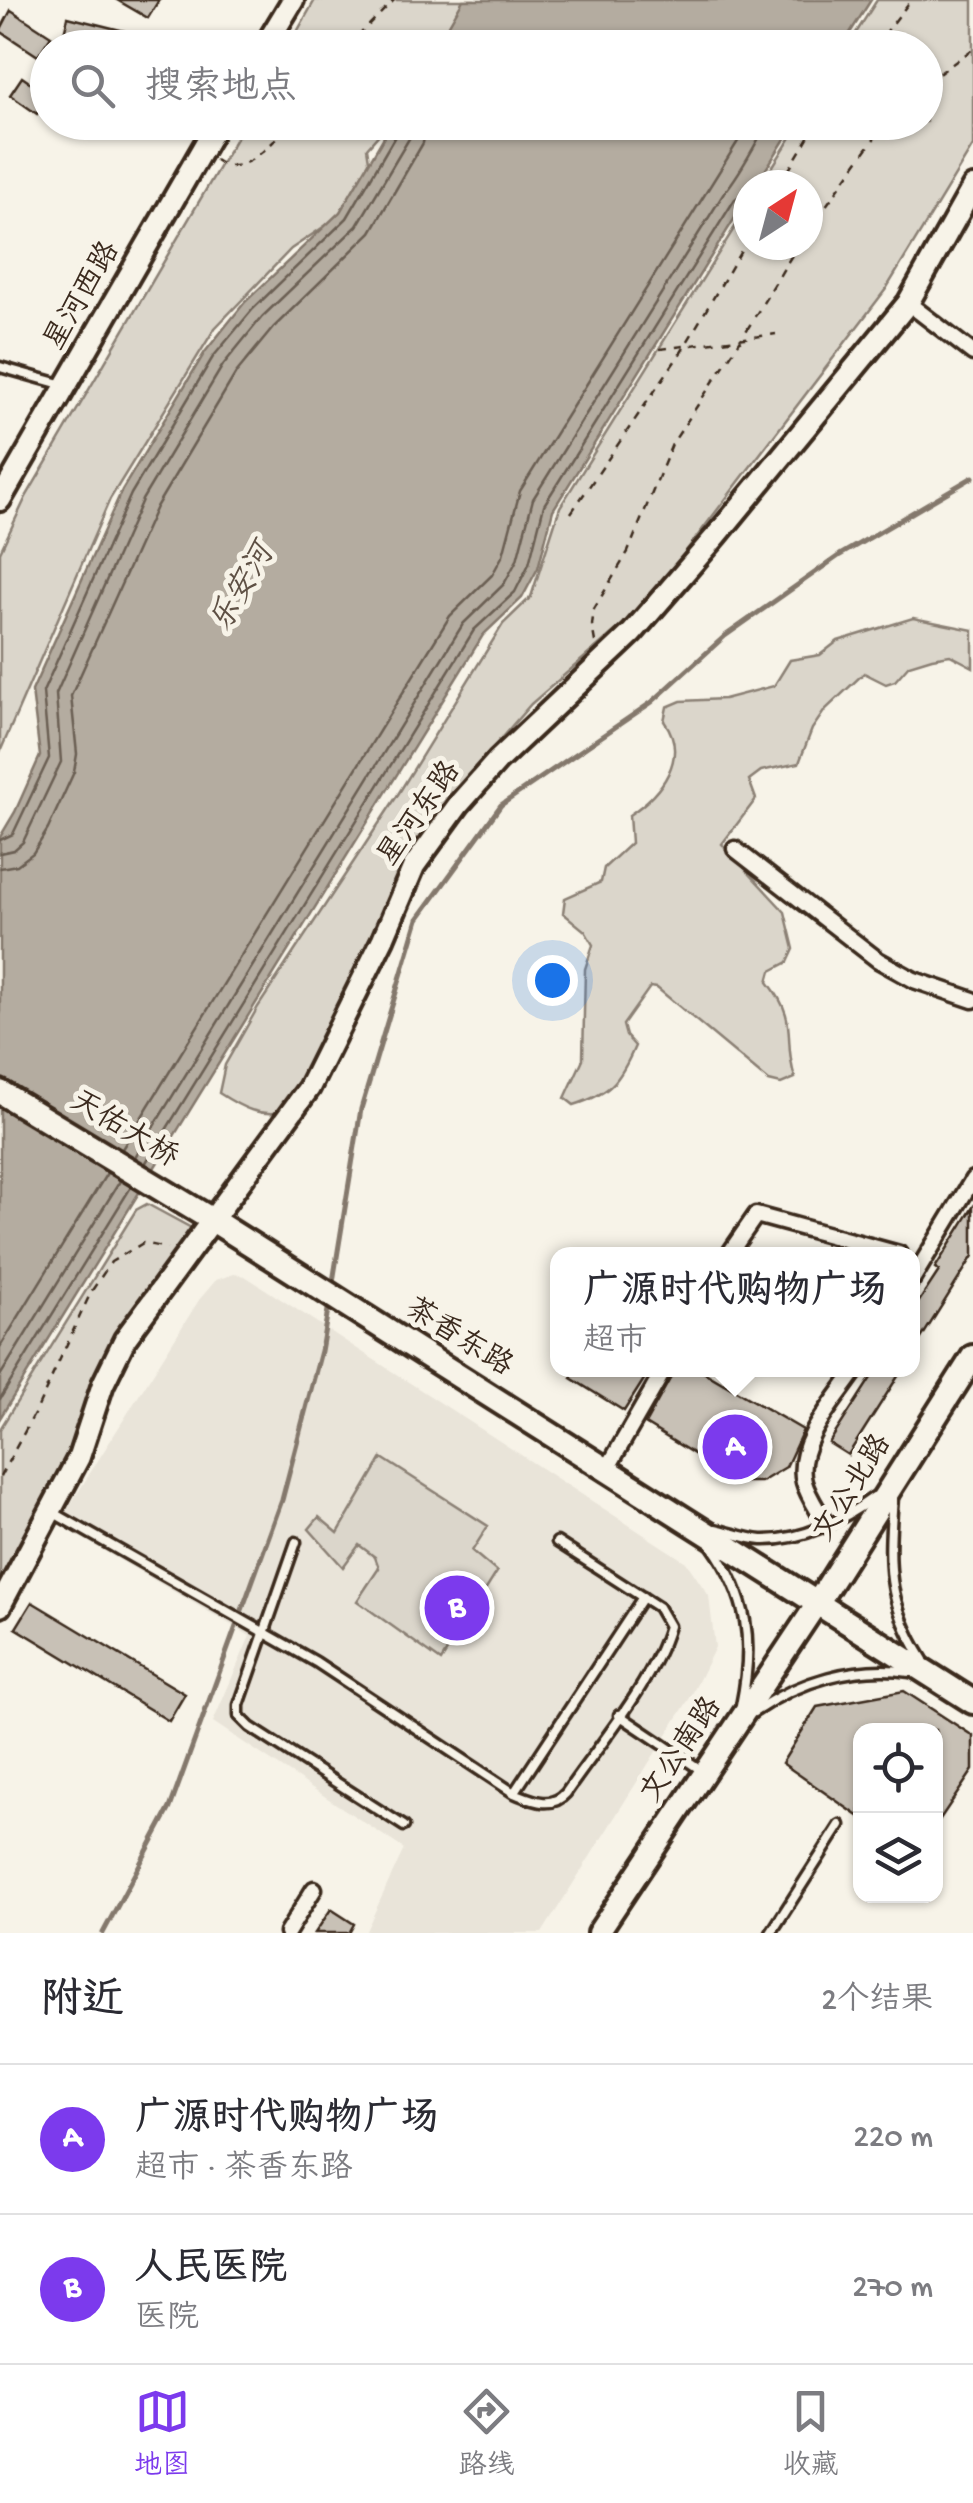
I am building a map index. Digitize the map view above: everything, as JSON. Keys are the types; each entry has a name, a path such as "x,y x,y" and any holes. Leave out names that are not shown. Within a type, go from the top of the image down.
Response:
{"main road":[{"name":"天佑大桥","path":"0,1092 214,1221"},
{"name":"茶香东路","path":"214,1221 932,1676 970,1695"},
{"name":"文公北路","path":"818,1602 973,1357"}],"street":[{"path":"275,30 293,0"},
{"name":"星河西路","path":"0,500 207,140"},
{"name":"星河东路","path":"0,1606 79,1457 103,1384 125,1339 309,1088 383,939 414,866 459,804 498,760 632,633 908,304 973,187"},
{"path":"908,304 973,354"},
{"path":"735,849 878,960 914,980 973,1000"},
{"path":"920,1257 973,1179"},
{"path":"734,1247 756,1215 873,1247"},
{"path":"608,1469 660,1377"},
{"path":"826,1525 805,1484 804,1460 818,1429 851,1377"},
{"name":"文公南路","path":"598,1933 818,1602"},
{"path":"287,1933 314,1889"}],"lane":[{"path":"0,367 68,386"},
{"path":"696,1525 760,1540 792,1538 860,1508 894,1482"},
{"path":"894,1482 890,1554 896,1610 932,1676"},
{"path":"50,1511 316,1662 514,1792 546,1803 560,1800 620,1715 661,1652 669,1626 658,1607 557,1542"},
{"path":"696,1525 728,1569 744,1604 747,1678 738,1723"},
{"path":"296,1542 239,1705 239,1716 250,1727 404,1826"},
{"path":"514,1792 643,1596"},
{"path":"738,1723 776,1697 811,1682 882,1668 932,1676"},
{"path":"620,1715 705,1772"},
{"path":"771,1933 840,1825"}],"path":[{"path":"364,30 394,0"},
{"path":"888,30 911,0"},
{"path":"943,71 973,49"},
{"path":"201,151 223,166 238,168 273,140"},
{"path":"789,170 806,140"},
{"path":"823,210 873,140"},
{"path":"571,513 686,345 736,260"},
{"path":"600,662 592,625 594,609 628,552 672,444 789,260"},
{"path":"660,349 776,334"},
{"path":"0,1477 38,1408 91,1292 110,1262 143,1244 165,1247 184,1261"}],"shaded area":[{"path":"315,0 473,0 455,30 298,30"},
{"path":"877,0 973,0 973,146 886,289 644,606 531,704 469,775 410,855 288,1111 260,1112 219,1093 225,1065 258,1007 397,796 503,624 531,597 560,507 733,230 733,260 823,260 823,170 770,170 789,140 943,140 943,30 858,30"},
{"path":"235,140 374,140 367,148 371,173 350,209 291,249 215,328 110,499 0,752 0,552 26,497"},
{"path":"913,618 973,630 973,667 950,655 909,665 895,681 886,684 864,673 825,710 812,729 799,763 761,771 749,780 756,799 722,844 785,912 794,949 788,962 771,971 768,982 784,1008 795,1078 781,1084 769,1081 657,988 650,987 623,1025 635,1046 619,1077 597,1096 574,1105 565,1098 583,1059 585,969 593,945 585,931 563,913 565,898 601,882 604,868 631,843 629,815 652,797 668,774 674,748 664,721 667,707 681,701 724,699 774,686 790,660 820,655 838,641"},
{"path":"147,1204 195,1230 166,1274 0,1599 0,1429 136,1210"},
{"path":"234,1274 245,1276 686,1562 709,1596 715,1647 691,1696 542,1933 365,1933 404,1849 213,1722 250,1636 58,1524 199,1300 216,1280"},
{"path":"382,1458 488,1526 472,1551 497,1572 441,1661 357,1601 379,1568 375,1557 359,1545 343,1567 309,1529 319,1517 338,1533"}],"water":[{"path":"463,0 871,0 852,30 446,30"},
{"name":"乐安河","path":"382,140 784,140 765,170 733,170 733,221 553,510 538,568 522,598 483,635 0,1418 0,837 40,756 32,691 122,490 205,352 245,302 340,212"}],"building":[{"path":"117,0 159,0 148,18"},
{"path":"11,10 42,30 30,30 30,51 0,31"},
{"path":"68,17 120,30 65,30"},
{"path":"22,77 30,83 30,109 10,95"},
{"path":"973,1207 973,1256 920,1340 920,1300 939,1271 935,1268"},
{"path":"572,1377 646,1377 624,1411"},
{"path":"671,1377 712,1377 803,1430 786,1467 761,1482 740,1482 645,1424"},
{"path":"871,1377 898,1377 848,1455 829,1443"},
{"path":"32,1602 185,1694 169,1721 16,1628"},
{"path":"904,1691 973,1736 973,1770 943,1815 943,1723 853,1723 853,1812 782,1763 817,1707"},
{"path":"331,1909 354,1924 349,1933 315,1933"}],"waterway":[{"path":"332,1288 361,1109 418,919 501,805 652,702 725,636 840,555 973,477"},
{"path":"103,1933 170,1808 282,1500 321,1351 329,1304"}],"place":[{"name":"广源时代购物广场","path":"735,1447"},
{"name":"人民医院","path":"457,1608"}]}
